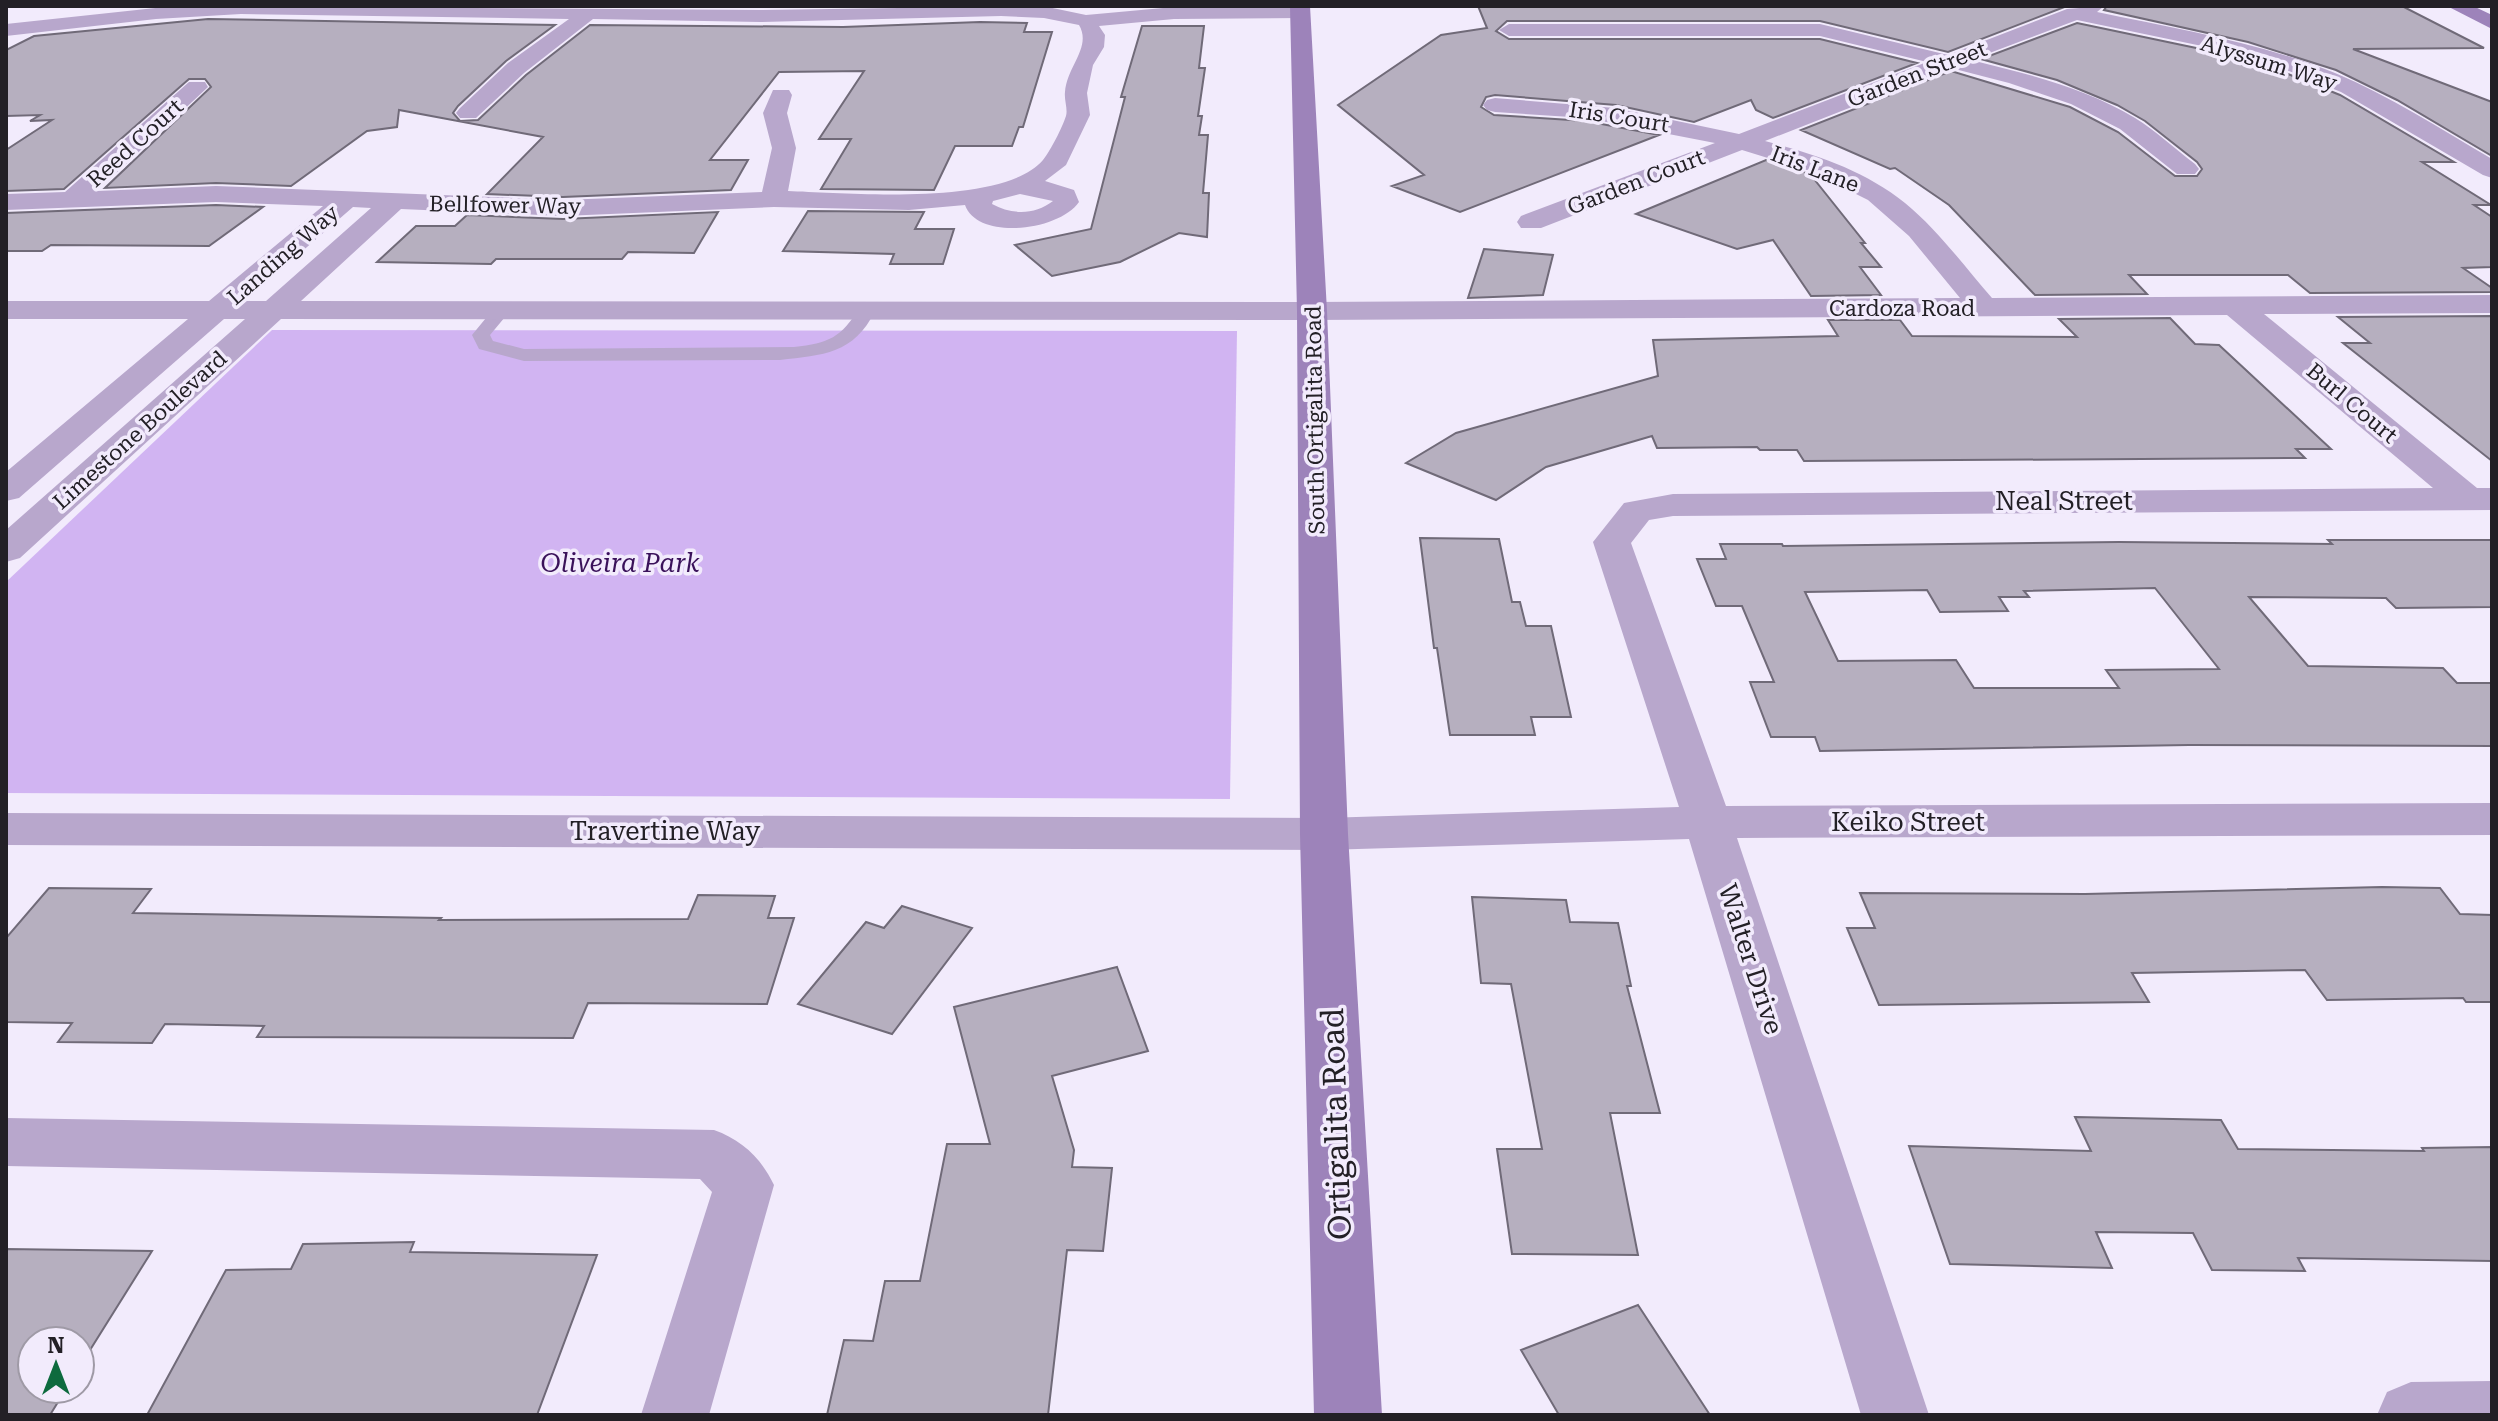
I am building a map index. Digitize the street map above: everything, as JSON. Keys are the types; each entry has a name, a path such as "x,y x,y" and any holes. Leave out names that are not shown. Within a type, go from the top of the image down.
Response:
{"street":[{"path":"2457,6 2492,23"},
{"path":"6,30 156,13 241,8 760,16 1001,10 1044,12 1086,21 1174,13 1300,9"},
{"name":"South Ortigalita Road","path":"1300,9 1312,311 1324,834"},
{"name":"Garden Street","path":"1741,142 2084,10"},
{"name":"Alyssum Way","path":"2084,10 2220,45 2325,77 2378,102 2492,170"},
{"path":"468,113 516,68 588,14"},
{"name":"Bellfower Way","path":"6,202 216,194 563,208 774,199 909,202 1001,191 1053,165 1078,115 1076,93 1082,65 1094,47 1095,35 1086,21"},
{"path":"1509,30 1820,30 2017,78 2079,99 2128,124 2186,169"},
{"name":"Reed Court","path":"73,199 197,87"},
{"path":"774,199 784,148 775,113 781,95"},
{"name":"Iris Court","path":"1495,105 1555,107 1627,115 1741,142"},
{"name":"Garden Court","path":"1531,222 1741,142"},
{"name":"Iris Lane","path":"1741,142 1824,168 1864,186 1896,209 1984,307"},
{"name":"Landing Way","path":"221,310 346,200"},
{"name":"Landing Way","path":"274,311 393,203"},
{"name":"Cardoza Road","path":"6,310 1312,311 2492,304"},
{"name":"Burl Court","path":"2235,306 2480,499"},
{"name":"Limestone Boulevard","path":"6,490 221,310"},
{"name":"Limestone Boulevard","path":"6,550 274,311"},
{"name":"Neal Street","path":"1637,511 1709,503 2480,499"},
{"name":"Walter Drive","path":"1637,511 1612,542 1708,822 1895,1415"},
{"name":"Keiko Street","path":"1324,834 1708,822 2492,819"},
{"name":"Travertine Way","path":"6,829 1324,834"},
{"name":"Ortigalita Road","path":"1324,834 1348,1415"},
{"path":"6,1142 714,1155 744,1185 675,1415"},
{"path":"2411,1415 2492,1414"}],"lane":[{"path":"501,311 481,335 486,345 524,355 780,354 813,351 853,335 866,311"}],"green space":[{"name":"Oliveira Park","path":"272,330 1237,331 1230,799 6,793 6,582"}],"building":[{"path":"1478,6 2067,6 1948,52 1820,21 1507,21 1496,31 1509,39 1820,39 1917,63 1773,118 1756,110 1751,100 1694,122 1616,105 1495,95 1486,97 1481,107 1494,115 1586,121 1659,135 1460,212 1392,186 1424,175 1338,105 1441,35 1487,28"},
{"path":"2107,6 2402,6 2484,48 2353,49 2492,102 2492,156 2397,100 2336,70 2248,42 2104,10"},
{"path":"208,19 555,25 506,61 458,106 453,113 460,121 478,120 526,75 590,25 843,27 980,22 1027,23 1024,32 1052,32 1023,127 1019,127 1012,146 955,146 934,190 821,189 851,139 819,139 864,71 779,72 710,160 748,160 731,190 563,197 487,194 543,137 399,110 397,127 367,131 291,186 216,183 105,188 211,87 205,79 189,79 64,189 6,191 6,150 52,120 30,121 40,115 6,116 6,50 34,36"},
{"path":"2077,23 2201,49 2288,74 2340,95 2454,162 2422,162 2491,205 2474,205 2492,217 2492,267 2463,268 2492,288 2492,292 2310,293 2288,275 2129,275 2147,294 2035,295 1949,205 1895,168 1890,169 1801,130 1951,71 2070,107 2118,132 2175,176 2197,176 2202,169 2197,162 2145,121 2117,105 2057,80 1981,59"},
{"path":"1142,26 1204,26 1199,68 1205,68 1198,116 1202,116 1199,135 1208,135 1203,193 1209,193 1207,237 1179,233 1120,262 1052,276 1015,245 1091,229 1125,97 1121,97"},
{"path":"1766,160 1810,174 1881,267 1860,267 1881,295 1811,296 1773,240 1737,249 1636,214"},
{"path":"216,205 263,207 209,246 51,245 42,251 6,251 6,213"},
{"path":"808,211 924,212 915,229 954,229 943,264 890,264 894,254 783,251"},
{"path":"718,212 694,253 628,252 622,259 496,259 491,264 377,262 416,226 455,226 467,215 563,219"},
{"path":"1484,249 1553,255 1543,295 1468,298"},
{"path":"2492,316 2492,461 2343,343 2370,343 2338,317"},
{"path":"2170,318 2195,344 2219,345 2331,449 2296,449 2305,458 1804,461 1797,450 1760,450 1757,447 1657,448 1652,436 1546,467 1496,500 1406,463 1456,433 1658,376 1653,340 1838,336 1828,320 1900,320 1912,336 2077,337 2059,319"},
{"path":"1420,538 1499,539 1512,602 1520,602 1526,626 1551,626 1571,717 1531,717 1535,735 1450,735 1437,648 1434,648"},
{"path":"2328,540 2492,540 2492,607 2396,608 2386,598 2249,597 2308,666 2443,668 2457,683 2492,683 2492,746 2189,745 1820,751 1815,737 1771,737 1750,682 1774,682 1742,606 1716,606 1697,559 1726,559 1720,544 2332,544","holes":["2155,588 2219,669 2106,670 2119,688 1974,688 1956,660 1838,661 1805,592 1927,590 1940,612 2008,611 1999,597 2029,597 2024,591"]},
{"path":"49,888 151,889 133,913 441,918 439,920 688,919 698,895 775,896 768,918 794,918 767,1004 588,1003 573,1038 257,1037 264,1026 165,1024 152,1043 58,1042 72,1023 6,1022 6,938"},
{"path":"2440,888 2460,914 2492,915 2492,1002 2466,1002 2463,998 2327,1000 2305,970 2132,973 2149,1002 1879,1005 1847,928 1875,928 1860,893 2085,894"},
{"path":"1472,897 1566,900 1570,922 1618,923 1631,986 1627,986 1660,1113 1610,1113 1638,1255 1512,1254 1497,1149 1542,1149 1511,984 1481,983"},
{"path":"902,906 972,928 892,1034 798,1004 866,922 884,928"},
{"path":"1117,967 1148,1051 1052,1076 1074,1150 1072,1167 1112,1168 1103,1251 1067,1250 1048,1415 827,1415 844,1340 873,1341 885,1281 920,1281 947,1144 990,1144 954,1007"},
{"path":"2075,1117 2221,1120 2238,1149 2424,1151 2422,1148 2492,1147 2492,1261 2298,1258 2305,1271 2212,1270 2193,1233 2096,1232 2112,1268 1950,1264 1909,1146 2091,1151"},
{"path":"414,1242 410,1252 597,1255 537,1415 147,1415 226,1270 291,1269 303,1244"},
{"path":"6,1249 152,1251 96,1340 96,1325 16,1325 16,1405 56,1405 50,1415 6,1415"},
{"path":"1638,1305 1710,1415 1559,1415 1521,1350"}]}
